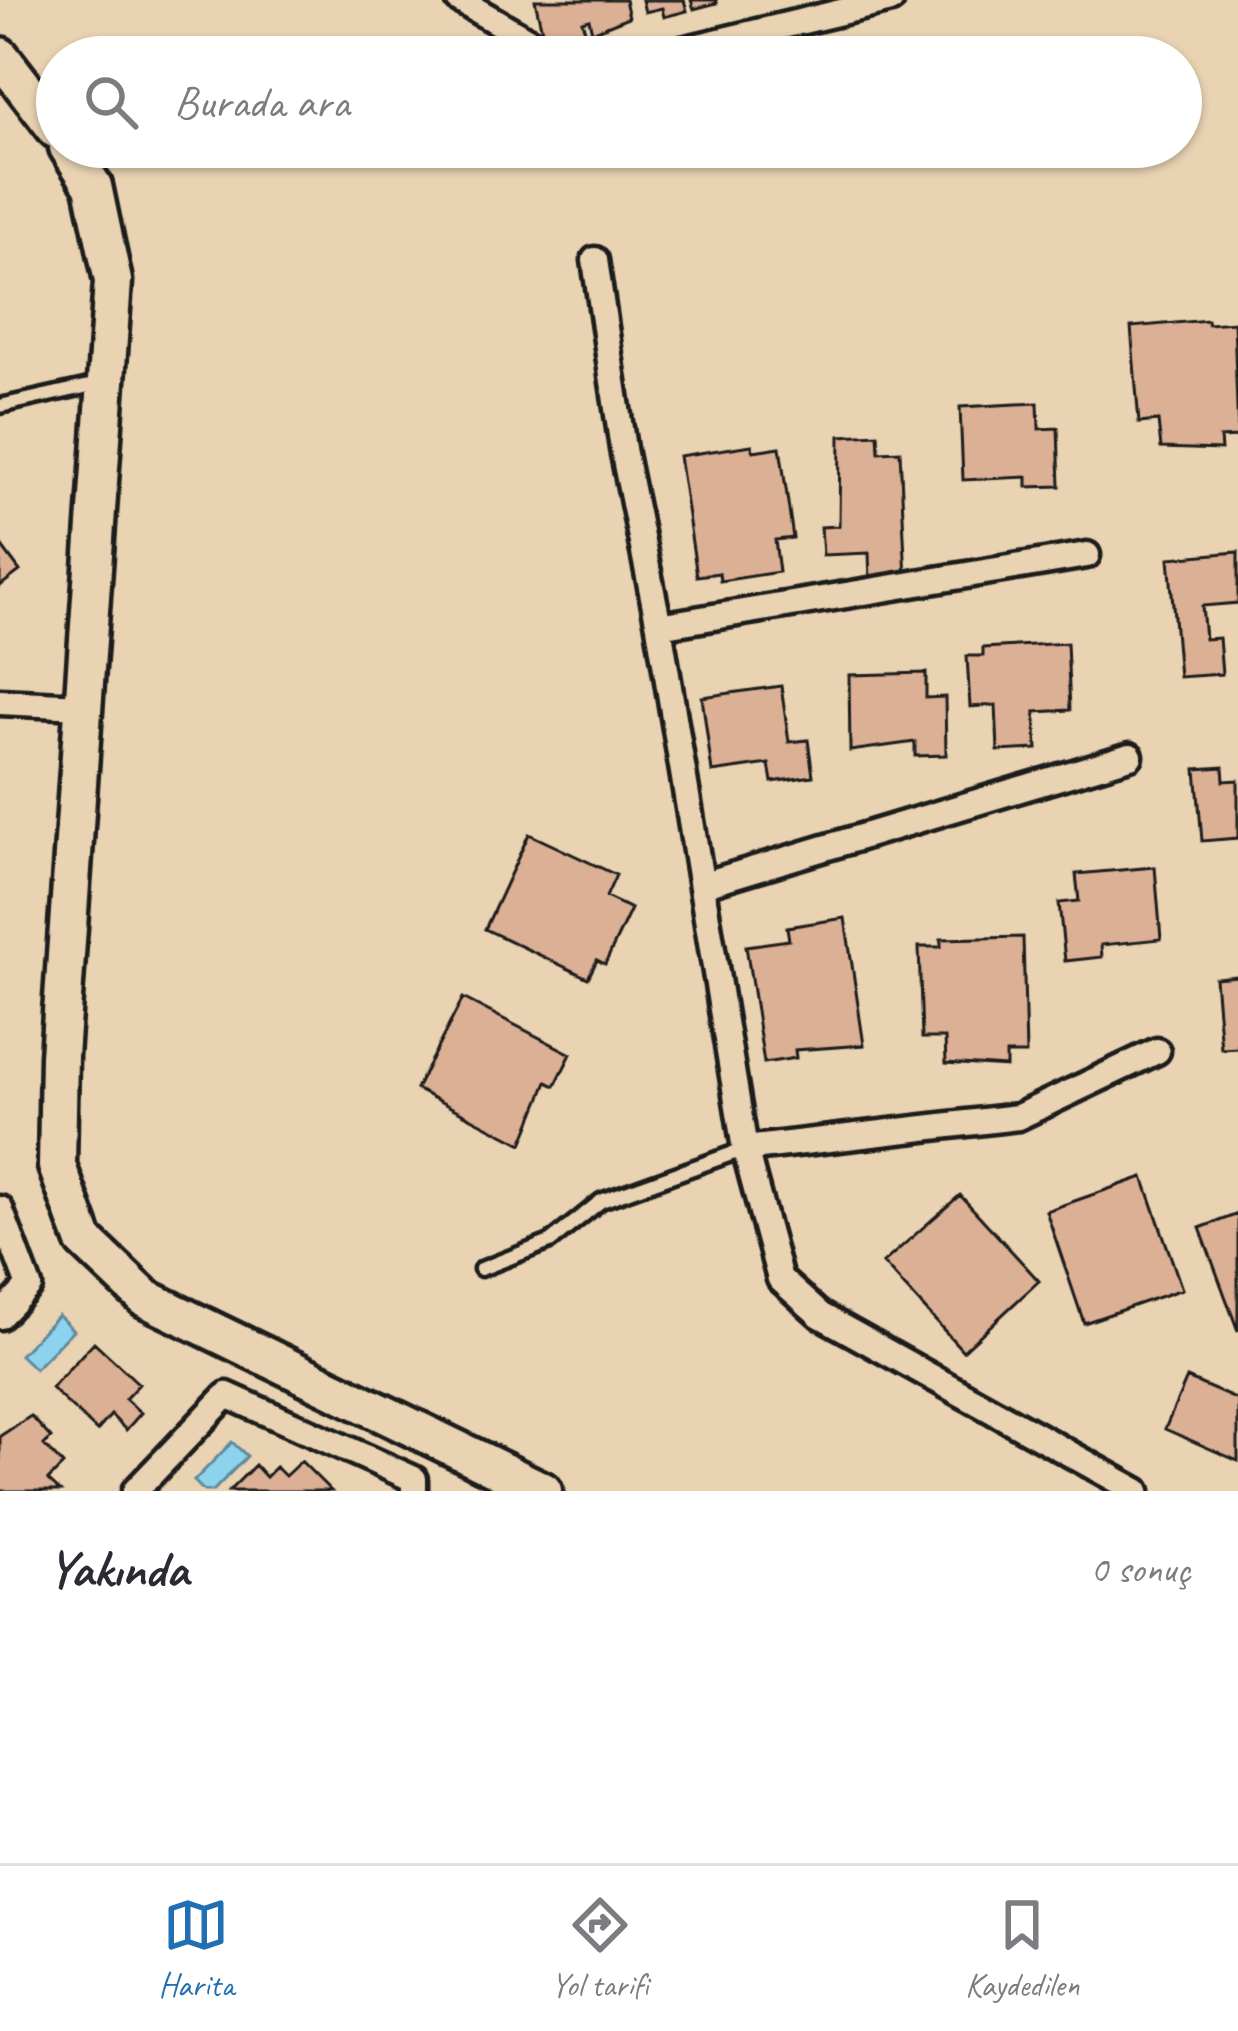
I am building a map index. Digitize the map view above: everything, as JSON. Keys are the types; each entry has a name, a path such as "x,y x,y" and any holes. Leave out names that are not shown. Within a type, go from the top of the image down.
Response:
{"main road":[{"path":"0,56 36,103"},
{"path":"81,168 104,220 113,281 81,706 57,1166 84,1240 145,1298 543,1491"}],"street":[{"path":"459,0 521,36"},
{"path":"740,36 891,0"},
{"path":"595,260 623,449 706,884 746,1149 780,1279 820,1315 1137,1491"},
{"path":"659,626 1087,555"},
{"path":"0,702 81,706"},
{"path":"706,884 1130,756"},
{"path":"746,1149 1018,1117 1157,1051"},
{"path":"0,1209 29,1286 0,1316"},
{"path":"135,1491 227,1396 414,1479 414,1491"}],"lane":[{"path":"0,406 109,381"},
{"path":"482,1269 550,1242 601,1201 746,1149"}],"water":[{"path":"58,1315 73,1330 35,1369 20,1355"},
{"path":"232,1442 247,1456 213,1491 204,1491 194,1481"}],"building":[{"path":"535,0 625,0 629,17 592,32 589,19 582,21 586,34 578,36 562,36 561,31 543,35"},
{"path":"642,0 684,0 687,11 664,17 662,8 645,12"},
{"path":"691,0 716,0 717,3 694,9"},
{"path":"1207,320 1208,324 1234,322 1238,437 1220,438 1221,450 1161,448 1158,421 1139,423 1131,327"},
{"path":"1038,403 1039,429 1058,428 1060,486 1027,487 1027,477 963,480 960,407"},
{"path":"878,434 879,452 900,451 906,579 870,581 869,553 823,555 821,527 839,526 840,436"},
{"path":"752,445 753,451 780,447 793,538 775,540 779,572 720,581 719,573 697,576 679,456"},
{"path":"0,544 20,571 0,586"},
{"path":"1238,552 1238,603 1202,606 1205,639 1219,638 1222,674 1179,677 1169,558"},
{"path":"1067,643 1070,710 1035,712 1037,749 998,751 996,705 970,707 967,656 983,656 983,648"},
{"path":"926,673 926,698 945,697 946,755 915,756 915,742 850,751 849,675"},
{"path":"781,686 789,742 808,740 813,776 772,782 769,764 712,772 702,697"},
{"path":"1223,767 1224,781 1238,780 1238,838 1202,841 1196,769"},
{"path":"529,834 616,875 606,897 631,909 605,964 597,960 588,978 485,929"},
{"path":"1155,867 1161,939 1101,945 1102,957 1065,961 1059,903 1079,901 1076,874"},
{"path":"845,918 864,1045 795,1050 796,1058 764,1063 746,946 789,940 787,927"},
{"path":"1023,937 1026,1054 1006,1054 1006,1067 946,1063 945,1038 922,1038 919,947 941,947 941,939"},
{"path":"1238,976 1238,1048 1221,1049 1215,978"},
{"path":"463,998 571,1054 555,1086 547,1082 522,1144 416,1089"},
{"path":"1143,1177 1182,1289 1084,1323 1046,1211"},
{"path":"960,1195 1039,1281 963,1351 883,1263"},
{"path":"1238,1214 1238,1331 1200,1228"},
{"path":"94,1342 139,1384 125,1399 141,1413 126,1430 111,1415 97,1431 51,1388"},
{"path":"1187,1378 1238,1400 1238,1461 1165,1429"},
{"path":"31,1416 51,1438 44,1445 63,1465 48,1480 60,1491 0,1491 0,1436"},
{"path":"301,1461 331,1491 229,1491 255,1465 266,1477 276,1467 285,1476"}]}
